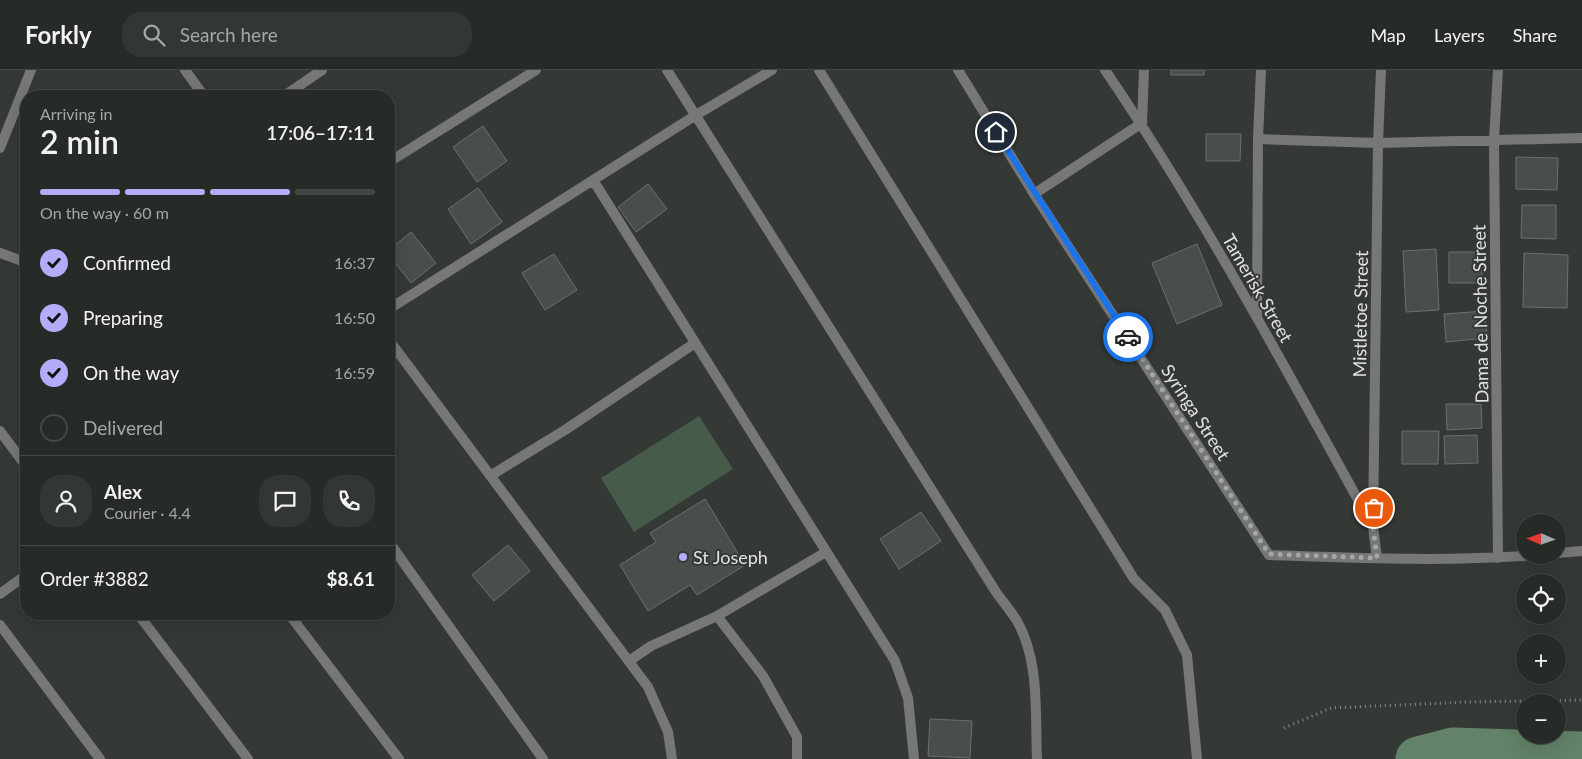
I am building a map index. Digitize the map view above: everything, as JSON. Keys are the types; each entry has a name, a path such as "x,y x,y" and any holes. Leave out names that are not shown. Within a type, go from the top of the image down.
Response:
{"street":[{"path":"26,90 31,70"},
{"path":"185,70 200,90"},
{"path":"293,90 322,70"},
{"path":"667,70 996,592 1017,622 1028,648 1033,679 1037,759"},
{"path":"395,305 696,115 772,70"},
{"path":"819,70 1134,579 1165,610 1187,655 1197,759"},
{"name":"Syringa Street","path":"958,70 1034,194 1269,554 1377,558"},
{"name":"Tamerisk Street","path":"1105,70 1142,124 1257,318 1373,527"},
{"path":"1034,194 1142,124 1144,70"},
{"path":"1257,318 1258,139 1261,70"},
{"name":"Mistletoe Street","path":"1377,558 1373,527 1378,143 1382,70"},
{"name":"Dama de Noche Street","path":"1498,70 1494,140 1498,558"},
{"path":"395,158 530,71"},
{"path":"0,148 20,107"},
{"path":"1258,139 1378,143 1582,138"},
{"path":"593,180 894,661 908,698 914,759"},
{"path":"0,253 20,260"},
{"path":"490,476 565,430 695,343"},
{"path":"395,348 648,687 668,732 672,759"},
{"path":"0,431 20,458"},
{"path":"395,550 543,759"},
{"path":"1566,552 1582,551"},
{"path":"629,661 650,646 718,616 826,552"},
{"path":"1377,558 1516,557"},
{"path":"0,594 20,579"},
{"path":"718,616 763,676 797,737 797,759"},
{"path":"143,620 248,759"},
{"path":"294,620 399,759"},
{"path":"0,624 100,759"}],"path":[{"path":"1284,728 1331,708 1468,702 1582,700"}],"green space":[{"path":"699,416 733,469 634,532 601,478"}],"building":[{"path":"1171,70 1204,70 1204,75 1171,75"},
{"path":"483,126 507,161 477,182 453,147"},
{"path":"1206,134 1241,134 1240,161 1206,161"},
{"path":"1516,157 1558,158 1557,190 1516,189"},
{"path":"648,184 667,209 636,232 618,207"},
{"path":"478,188 502,222 471,244 448,209"},
{"path":"1522,205 1556,205 1556,239 1521,238"},
{"path":"411,232 436,263 411,283 395,263 395,245"},
{"path":"1197,244 1222,305 1177,324 1152,263"},
{"path":"1436,249 1439,310 1406,312 1403,251"},
{"path":"1449,252 1482,252 1482,283 1449,283"},
{"path":"1524,253 1568,255 1567,308 1523,307"},
{"path":"554,254 577,290 545,310 522,273"},
{"path":"1485,311 1487,338 1446,342 1444,314"},
{"path":"1446,404 1481,404 1482,428 1447,430"},
{"path":"1402,431 1439,431 1438,464 1402,464"},
{"path":"1477,435 1478,463 1445,464 1444,436"},
{"path":"705,499 745,565 697,595 690,585 648,611 620,565 656,542 650,533"},
{"path":"921,512 941,541 899,569 880,539"},
{"path":"508,545 530,571 494,601 472,575"},
{"path":"930,719 972,721 970,758 928,756"}],"waterway":[{"path":"1418,759 1453,750 1582,754"}],"way so far":[{"path":"1128,337 1269,554 1377,558 1373,527 1374,508"}],"place":[{"name":"St Joseph","path":"683,557"}],"route":[{"path":"996,132 1034,194 1128,337"}]}
